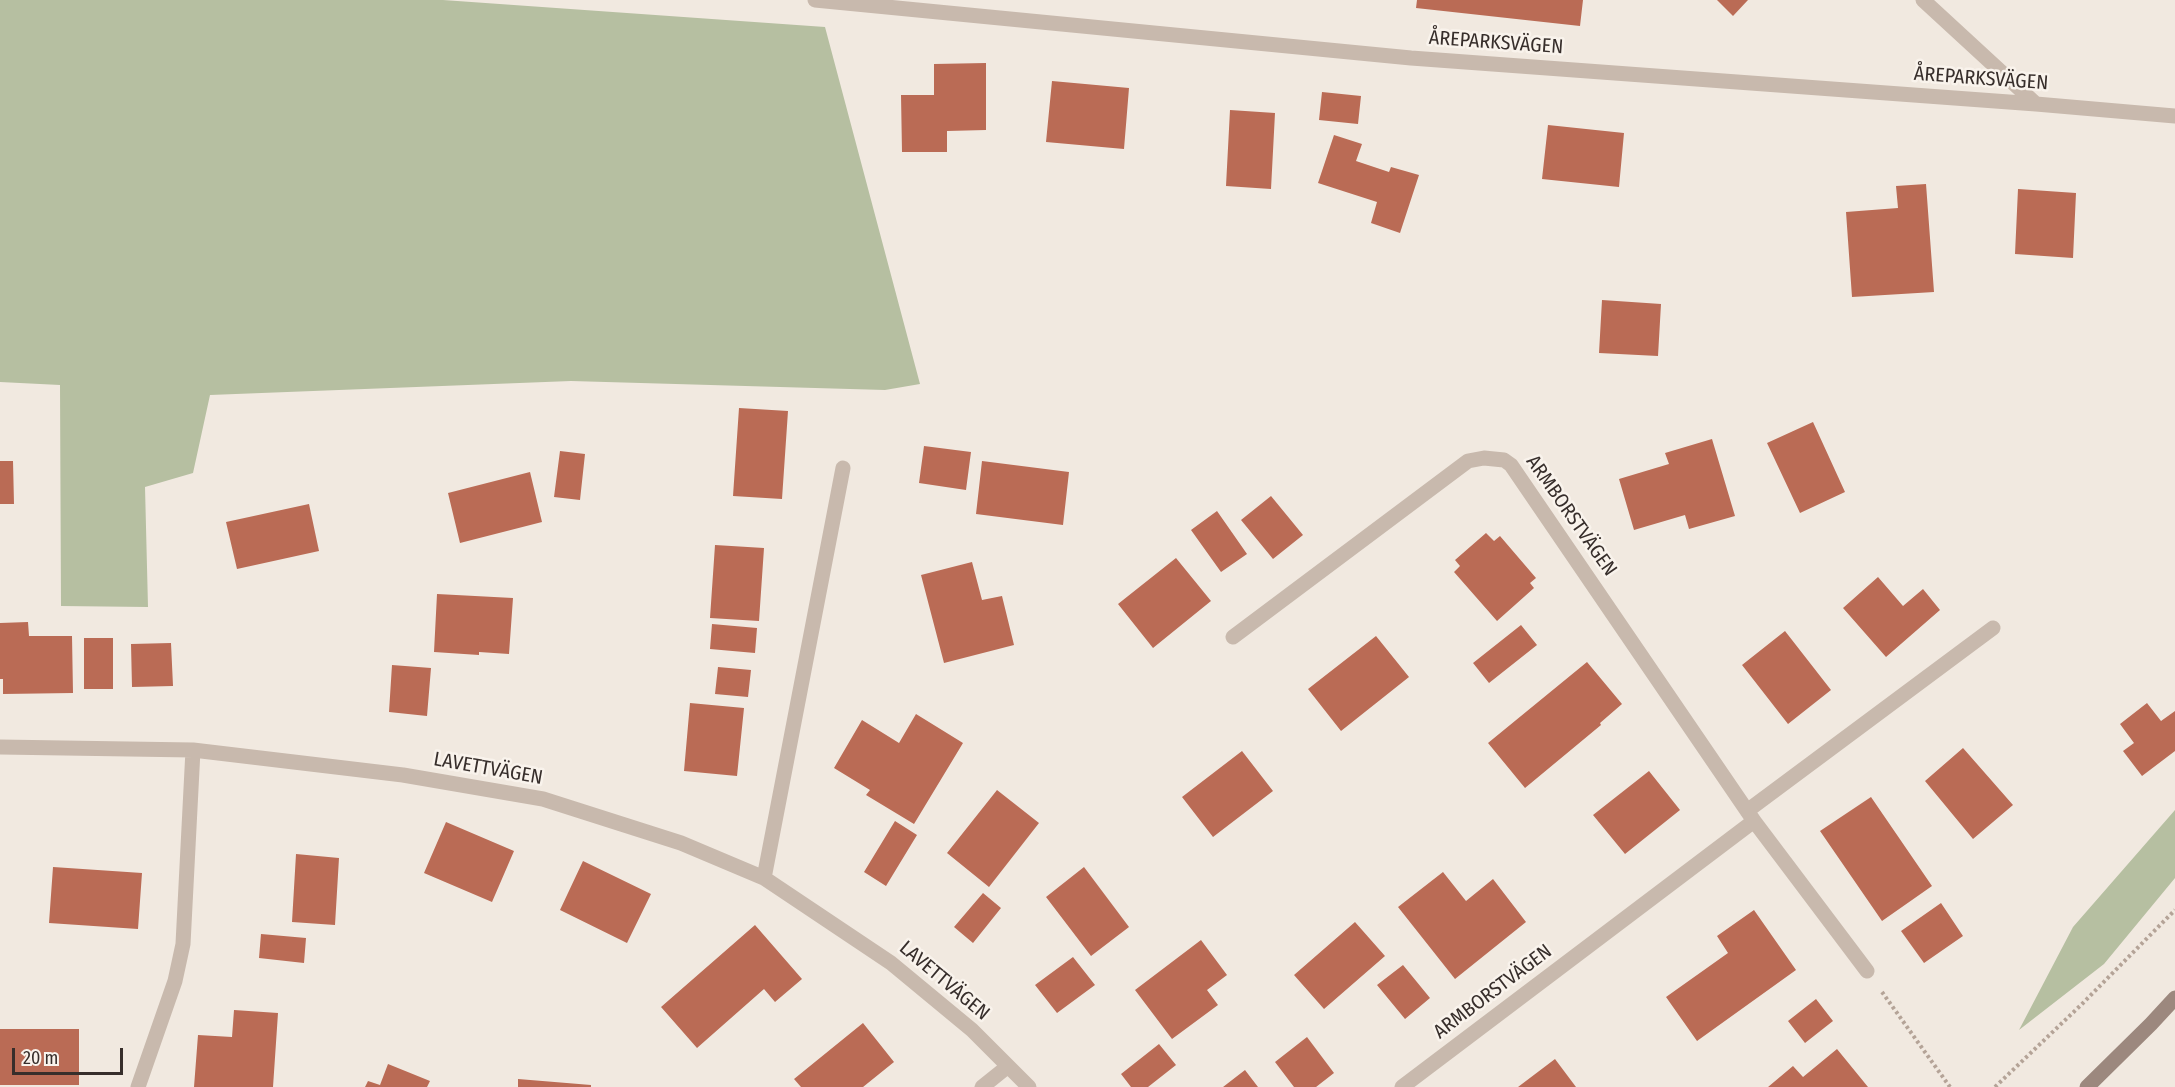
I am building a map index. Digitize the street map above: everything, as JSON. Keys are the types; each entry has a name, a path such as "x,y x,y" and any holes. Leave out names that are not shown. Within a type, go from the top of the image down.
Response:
{"street":[{"name":"ÅREPARKSVÄGEN","path":"815,0 1411,58 2175,116"},
{"path":"1923,0 2036,104"},
{"name":"ARMBORSTVÄGEN","path":"1233,637 1468,461 1484,458 1504,459 1518,475 1750,816 1867,971"},
{"path":"764,878 843,468"},
{"name":"ARMBORSTVÄGEN","path":"1402,1087 1993,628"},
{"name":"LAVETTVÄGEN","path":"0,747 193,750 403,775 543,799 681,843 764,878 891,963 972,1030 1029,1087"},
{"path":"138,1087 175,981 183,944 193,750"},
{"path":"2087,1087 2175,998"},
{"path":"982,1087 1008,1067"}],"path":[{"path":"1995,1087 2082,1004 2175,910"},
{"path":"1867,971 1950,1087"}],"green space":[{"path":"0,0 443,0 825,27 920,384 885,390 571,381 210,395 193,473 145,487 148,607 61,606 60,385 0,382"},
{"path":"2175,810 2175,878 2104,964 2019,1030 2073,927"}],"building":[{"path":"1417,0 1583,0 1580,26 1416,8"},
{"path":"1717,0 1748,0 1733,16"},
{"path":"986,63 986,130 947,131 947,152 902,152 901,95 934,95 934,64"},
{"path":"1052,81 1129,88 1124,149 1046,142"},
{"path":"1322,92 1361,96 1358,124 1319,120"},
{"path":"1230,110 1275,113 1271,189 1226,186"},
{"path":"1548,125 1624,133 1619,187 1542,179"},
{"path":"1334,135 1362,144 1356,161 1389,172 1391,167 1419,175 1400,233 1371,223 1377,202 1318,183"},
{"path":"1926,184 1934,292 1852,297 1846,212 1898,208 1896,186"},
{"path":"2018,189 2076,193 2073,258 2015,254"},
{"path":"1602,300 1661,304 1658,356 1599,353"},
{"path":"739,408 788,411 782,499 733,496"},
{"path":"1813,422 1845,492 1800,513 1767,443"},
{"path":"1712,439 1735,516 1689,529 1685,515 1634,530 1619,479 1669,464 1665,453"},
{"path":"924,446 971,452 966,490 919,483"},
{"path":"560,451 585,454 580,500 554,497"},
{"path":"0,461 13,461 14,504 0,504"},
{"path":"982,461 1069,472 1063,525 976,514"},
{"path":"530,472 542,522 460,543 448,493"},
{"path":"1271,496 1303,535 1273,559 1241,520"},
{"path":"309,504 319,551 237,569 226,522"},
{"path":"1217,511 1247,554 1221,572 1191,530"},
{"path":"1486,533 1494,541 1500,536 1536,578 1530,583 1534,588 1497,621 1454,572 1460,566 1455,560"},
{"path":"715,545 764,548 759,621 710,618"},
{"path":"1176,558 1211,601 1153,648 1118,604"},
{"path":"972,562 982,600 1002,596 1014,645 944,663 921,575"},
{"path":"1878,577 1903,606 1923,589 1940,610 1886,657 1843,608"},
{"path":"437,594 513,598 509,654 434,652"},
{"path":"28,622 29,636 72,636 73,693 3,694 3,679 0,679 0,623"},
{"path":"712,624 757,628 755,653 710,649"},
{"path":"1521,625 1537,645 1489,683 1473,663"},
{"path":"1785,631 1831,690 1788,724 1742,665"},
{"path":"1376,636 1409,677 1341,731 1308,689"},
{"path":"84,638 113,638 113,689 84,689"},
{"path":"171,643 173,686 132,687 131,644"},
{"path":"1587,662 1622,704 1600,723 1601,725 1525,788 1488,743"},
{"path":"392,665 431,668 427,716 389,712"},
{"path":"718,667 751,670 748,697 715,694"},
{"path":"690,703 744,708 737,776 684,771"},
{"path":"2147,703 2161,721 2175,711 2175,751 2142,776 2123,751 2134,743 2120,724"},
{"path":"916,714 963,743 914,824 866,795 870,790 834,768 862,720 899,743"},
{"path":"1963,748 2013,805 1973,839 1925,781"},
{"path":"1242,751 1273,791 1213,837 1182,797"},
{"path":"1649,771 1680,810 1625,854 1593,815"},
{"path":"997,790 1039,823 989,887 947,853"},
{"path":"1871,797 1932,886 1882,921 1820,831"},
{"path":"895,821 917,835 886,886 864,872"},
{"path":"446,822 514,851 492,902 424,873"},
{"path":"296,854 339,858 335,925 292,922"},
{"path":"583,861 651,894 627,943 560,910"},
{"path":"53,867 142,873 138,929 49,923"},
{"path":"1084,867 1129,927 1091,956 1046,897"},
{"path":"1443,872 1466,901 1493,879 1526,922 1455,979 1398,907"},
{"path":"983,893 1001,908 973,943 954,927"},
{"path":"1941,903 1963,936 1924,963 1901,931"},
{"path":"1754,910 1796,970 1697,1041 1666,997 1728,953 1717,936"},
{"path":"1355,922 1385,956 1324,1009 1294,975"},
{"path":"755,925 802,979 775,1002 764,989 697,1048 661,1007"},
{"path":"261,934 306,938 304,963 259,958"},
{"path":"1201,940 1227,975 1207,990 1218,1005 1172,1039 1135,990"},
{"path":"1073,957 1095,985 1057,1013 1035,985"},
{"path":"1403,965 1430,998 1405,1019 1377,985"},
{"path":"1816,999 1833,1021 1805,1043 1788,1021"},
{"path":"234,1010 278,1013 273,1087 194,1087 198,1035 232,1037"},
{"path":"863,1023 894,1062 863,1087 801,1087 794,1079"},
{"path":"0,1029 79,1029 79,1085 0,1085"},
{"path":"1307,1037 1334,1073 1316,1087 1294,1087 1275,1062"},
{"path":"1159,1044 1176,1065 1148,1087 1131,1087 1121,1074"},
{"path":"1837,1049 1868,1087 1768,1087 1793,1066 1803,1077"},
{"path":"1555,1059 1576,1087 1518,1087"},
{"path":"388,1064 430,1081 427,1087 365,1087 368,1081 380,1085"},
{"path":"1245,1070 1258,1087 1223,1087"},
{"path":"518,1079 591,1085 591,1087 518,1087"}]}
